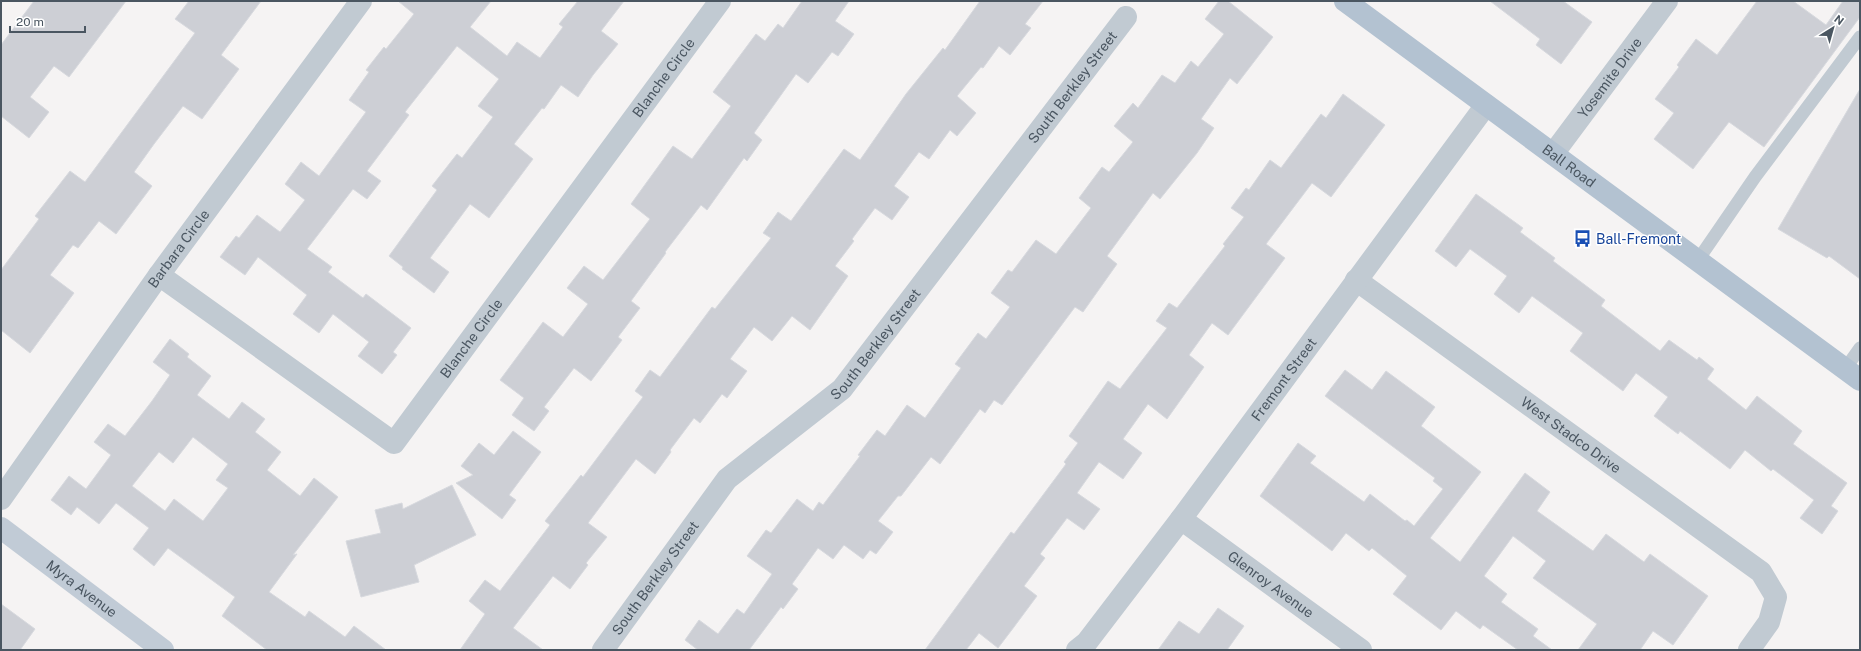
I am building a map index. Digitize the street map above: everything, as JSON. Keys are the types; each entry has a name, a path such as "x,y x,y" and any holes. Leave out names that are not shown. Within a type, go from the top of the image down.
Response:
{"main road":[{"name":"Ball Road","path":"1345,1 1852,375"}],"street":[{"name":"Barbara Circle","path":"1,499 159,275 361,1"},
{"name":"Blanche Circle","path":"159,275 394,443 720,1"},
{"name":"Yosemite Drive","path":"1553,154 1667,1"},
{"name":"South Berkley Street","path":"603,650 726,479 842,389 1126,17"},
{"name":"Fremont Street","path":"1077,650 1087,642 1181,519 1486,105"},
{"name":"West Stadco Drive","path":"1356,280 1761,572 1776,597 1769,622 1749,650"},
{"name":"Glenroy Avenue","path":"1181,519 1361,650"},
{"name":"Myra Avenue","path":"1,528 163,650"}],"lane":[{"path":"1698,260 1755,177 1860,37"},
{"path":"1852,375 1860,348"}],"building":[{"path":"34,1 126,1 69,77 54,66 30,97 49,112 29,138 1,116 1,45"},
{"path":"189,1 261,1 221,55 239,69 202,119 183,106 154,144 134,172 152,186 116,234 99,221 78,248 73,245 50,275 74,293 30,353 1,330 1,270 39,219 35,216 70,171 85,182 195,33 175,19"},
{"path":"398,1 491,1 470,27 507,56 517,42 540,58 563,27 559,24 578,1 624,1 601,31 618,44 593,75 578,97 561,85 544,109 542,108 514,144 533,159 489,218 470,204 430,258 449,272 434,293 402,269 403,267 389,256 437,190 432,186 457,154 462,158 493,117 478,106 499,79 457,46 405,112 409,115 367,171 381,181 367,199 353,189 307,249 332,267 328,272 363,298 366,294 411,328 393,352 397,355 382,374 358,356 369,342 333,314 319,333 293,314 307,295 258,257 245,275 220,257 236,236 239,238 257,215 280,232 305,200 285,184 301,162 319,176 366,112 349,100 369,72 366,70 384,47 386,49 414,14"},
{"path":"802,1 849,1 835,21 854,34 838,56 832,52 808,83 796,74 754,133 762,140 747,161 744,158 707,210 701,205 665,252 666,253 631,301 640,308 618,337 622,340 591,381 574,368 544,407 549,411 534,431 512,415 524,398 500,380 543,322 563,337 588,304 567,288 584,266 603,280 650,219 631,204 673,146 692,159 731,106 713,92 756,34 765,41 778,24 783,28"},
{"path":"980,1 1043,1 1025,24 1031,28 1010,55 999,46 983,68 981,67 957,96 976,113 957,136 950,130 929,159 919,152 894,186 909,197 892,220 875,208 852,239 854,241 835,266 848,276 810,330 792,316 772,341 754,327 730,359 747,371 727,398 722,394 700,423 694,418 670,450 671,452 655,474 636,459 588,523 607,537 586,563 588,565 570,589 553,576 513,628 543,650 460,650 485,614 469,601 485,580 500,591 550,525 545,521 581,475 583,477 643,397 635,391 650,370 660,377 712,307 715,309 771,238 763,233 778,212 791,221 844,149 860,160 906,94 943,48 945,50"},
{"path":"1219,1 1228,1 1273,37 1237,84 1230,78 1201,119 1214,128 1197,153 1160,199 1153,193 1107,256 1117,264 1083,312 1075,307 1002,405 994,400 985,413 980,409 940,464 931,457 901,496 898,496 878,521 893,532 876,554 870,550 863,559 844,545 833,559 818,548 792,584 798,589 783,609 781,607 749,650 698,650 685,640 699,620 718,634 737,609 744,614 772,574 747,556 766,530 771,533 797,499 813,511 819,502 823,505 860,456 858,455 877,430 885,436 907,405 925,418 961,368 955,364 978,333 986,339 1010,307 991,293 1008,270 1012,272 1036,240 1056,254 1091,208 1079,198 1102,167 1109,172 1133,142 1114,126 1133,103 1138,108 1162,75 1175,83 1191,61 1198,67 1224,34 1205,19"},
{"path":"1490,1 1563,1 1592,22 1561,64 1536,45 1540,39"},
{"path":"1757,1 1793,1 1826,25 1843,1 1860,1 1860,17 1764,147 1729,122 1693,169 1654,139 1674,113 1655,99 1679,67 1677,65 1696,39 1717,55"},
{"path":"1860,89 1860,279 1829,256 1827,258 1778,229"},
{"path":"1343,94 1385,125 1331,197 1312,183 1266,244 1285,258 1228,335 1212,323 1189,355 1204,367 1167,419 1148,404 1123,439 1142,453 1123,479 1099,462 1077,493 1100,509 1084,530 1067,518 1040,554 1045,558 1024,586 1037,596 1014,627 998,648 979,633 966,650 925,650 1011,532 1014,534 1066,464 1064,462 1078,443 1069,436 1108,381 1120,389 1167,328 1156,321 1169,303 1177,308 1225,246 1223,244 1244,217 1231,208 1246,188 1249,190 1270,160 1281,168 1321,114 1326,118"},
{"path":"1476,194 1523,228 1520,232 1555,258 1553,261 1605,300 1601,306 1660,351 1669,340 1697,360 1699,357 1714,369 1707,379 1746,410 1757,396 1802,431 1793,444 1847,483 1831,506 1838,511 1822,534 1800,518 1814,500 1773,469 1771,471 1745,450 1730,469 1680,431 1678,434 1654,416 1668,397 1636,373 1623,391 1570,351 1583,333 1532,296 1519,313 1494,294 1507,276 1470,249 1456,267 1435,251"},
{"path":"170,339 189,354 187,357 211,376 197,395 229,419 242,402 265,419 255,432 281,452 267,470 300,496 314,478 338,497 293,555 297,554 269,592 305,617 309,611 345,637 354,626 386,650 267,650 222,616 235,597 168,548 154,566 133,549 149,528 116,503 99,524 77,507 71,515 51,500 69,476 86,489 111,455 94,442 108,424 125,436 152,401 170,375 153,362","holes":["193,437 228,464 216,480 228,488 203,521 174,499 165,511 132,486 159,452 173,463"]},
{"path":"1345,370 1372,390 1386,371 1435,407 1421,426 1481,472 1430,538 1460,562 1525,473 1550,492 1537,511 1593,551 1606,534 1644,562 1650,554 1708,596 1673,645 1653,631 1640,650 1578,650 1597,624 1533,578 1546,561 1513,536 1484,576 1507,594 1501,602 1538,629 1533,636 1552,650 1518,650 1483,625 1480,629 1456,611 1441,630 1393,594 1407,576 1372,548 1369,551 1346,533 1332,551 1260,496 1298,443 1316,456 1310,463 1364,502 1370,494 1405,521 1407,520 1414,526 1443,489 1433,481 1435,478 1325,396"},
{"path":"513,431 541,452 509,495 516,500 502,519 456,483 473,475 461,466 479,443 494,455"},
{"path":"452,485 476,535 414,565 419,582 361,597 346,541 381,533 375,510 402,503 403,509"},
{"path":"1,604 35,629 20,650 1,650"},
{"path":"1218,608 1244,626 1227,650 1158,650 1179,621 1199,634"}],"place":[{"name":"Ball-Fremont","path":"1583,239"}]}
